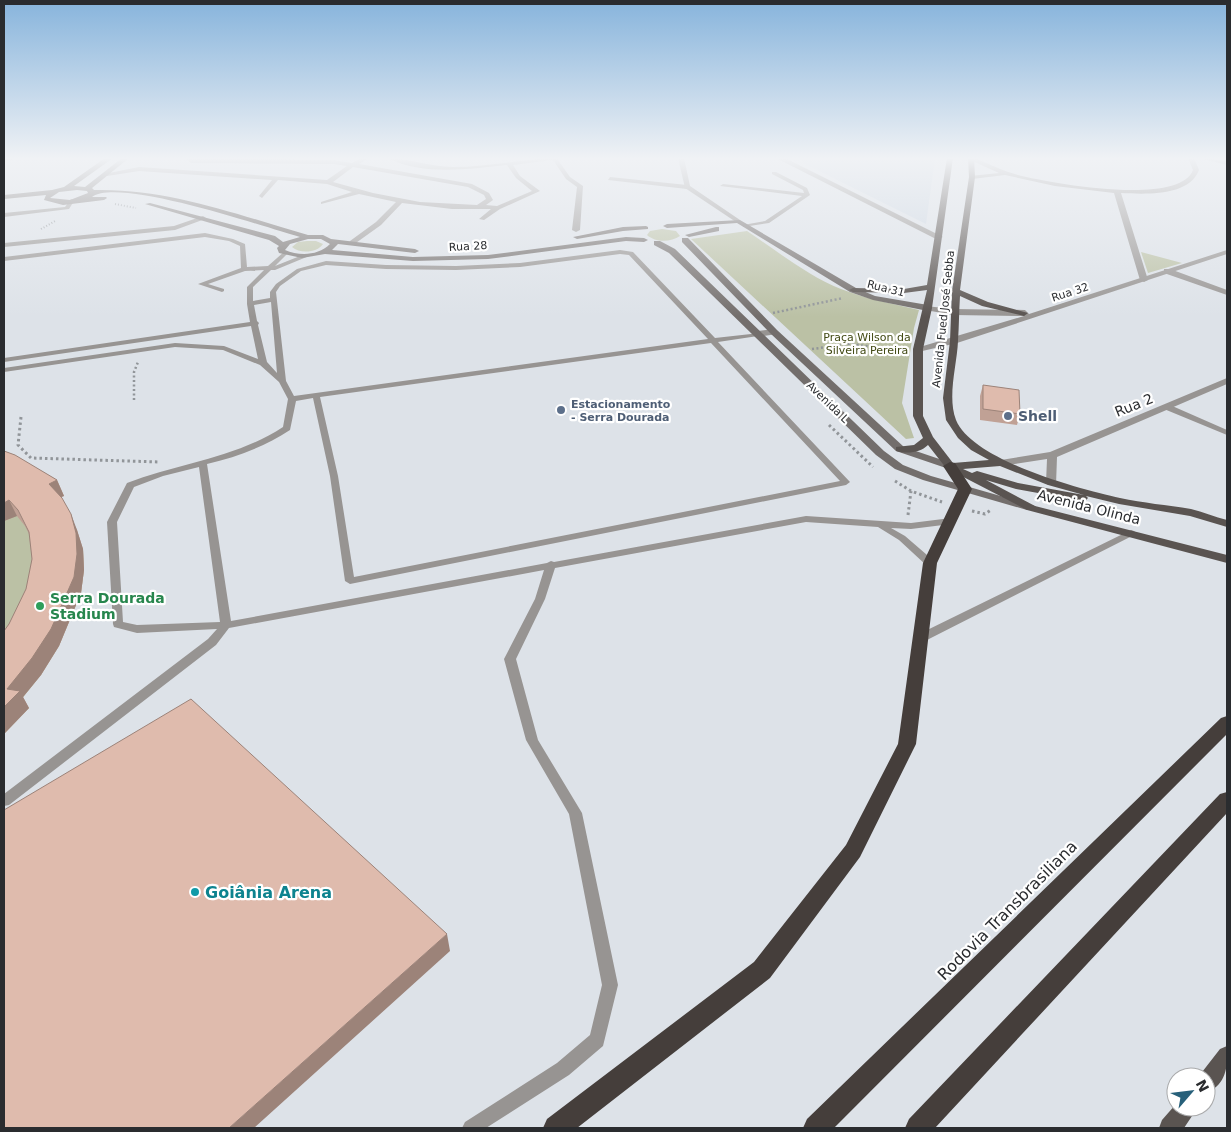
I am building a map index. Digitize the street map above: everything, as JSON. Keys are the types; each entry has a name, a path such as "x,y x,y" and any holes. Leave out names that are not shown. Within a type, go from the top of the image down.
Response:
{"highway":[{"path":"556,1128 615,1085 762,970 854,851 907,744 930,563 958,506 950,466"},
{"name":"Rodovia Transbrasiliana","path":"816,1128 1227,723"},
{"path":"918,1128 1227,800"}],"main road":[{"path":"176,211 272,238 282,245 282,250 285,253"},
{"path":"212,211 308,237"},
{"name":"Avenida Fued José Sebba","path":"943,211 928,308 918,351 918,416 928,438 950,466"},
{"name":"Avenida Fued José Sebba","path":"967,211 954,312 954,341 948,398 951,420 962,436 975,448 1001,463 1052,482"},
{"path":"657,243 681,240 702,230 742,223"},
{"name":"Rua 28","path":"308,237 323,237 332,241 415,251 479,249 542,244 624,229 742,223"},
{"name":"Rua 31","path":"742,223 857,292 928,308"},
{"path":"644,240 640,238 639,232 656,227 685,230 681,240"},
{"path":"282,245 293,240 308,237"},
{"name":"Rua 28","path":"285,253 307,255 323,252 413,259 470,257 626,239 657,243"},
{"name":"Avenida L","path":"681,240 774,332 900,449 950,466"},
{"path":"323,252 332,247 332,241"},
{"name":"Avenida L","path":"657,243 672,251 880,453 899,467 927,478 958,506 1002,501 1031,508"},
{"path":"857,292 904,291 930,287"},
{"path":"956,290 985,304 1024,314"},
{"path":"900,449 916,449 923,446 928,438"},
{"path":"950,466 1001,463"},
{"path":"950,466 1016,486 1083,499 1119,501"},
{"name":"Avenida Olinda","path":"950,466 1031,508 1227,559"},
{"name":"Avenida Olinda","path":"1052,482 1119,501 1192,513 1227,524"},
{"path":"1216,1070 1227,1056"},
{"path":"1170,1128 1179,1117"}],"street":[{"path":"353,243 372,231 393,211"},
{"path":"482,220 494,211"},
{"path":"576,230 578,211"},
{"path":"724,211 742,223"},
{"path":"886,211 939,237"},
{"path":"1123,211 1144,280"},
{"name":"Rua 32","path":"918,351 1048,311 1227,252"},
{"path":"1166,271 1227,293"},
{"name":"Rua 31","path":"928,308 954,312 1024,314 1048,311"},
{"path":"758,334 774,332"},
{"name":"Rua 2","path":"1001,463 1052,455 1227,381"},
{"path":"1052,455 1052,482"}],"lane":[{"path":"4,215 49,211"},
{"path":"742,223 767,222 784,211"},
{"path":"4,245 174,228 203,218"},
{"path":"4,259 205,235 231,240 243,245 244,270"},
{"path":"282,381 273,292 287,277 299,270 326,263 376,267 456,268 520,265 625,252 634,255 846,482 350,581 334,476 316,396"},
{"path":"263,363 256,323 250,304 250,287 285,253"},
{"path":"222,290 201,284 244,270 270,269 307,255"},
{"path":"250,304 274,299"},
{"path":"4,360 256,323"},
{"path":"292,399 758,334"},
{"path":"4,370 175,345 224,348 263,363 282,381 292,399 287,428 271,439 203,464 168,471 130,485 112,522 118,624 137,629 226,624 806,519 911,526 958,506"},
{"path":"1167,407 1227,434"},
{"path":"4,801 212,642 226,624 203,464"},
{"path":"882,525 902,538 930,563"},
{"path":"921,638 1131,533"},
{"path":"471,1128 564,1069 597,1040 610,986 575,812 532,740 510,659 540,598 552,564"}],"path":[{"path":"12,244 62,218"},
{"path":"776,320 769,314 857,292"},
{"path":"815,356 808,350 850,344 918,351"},
{"path":"134,400 134,372 143,349"},
{"path":"21,417 18,445 31,458 165,462 168,471"},
{"path":"826,422 873,467"},
{"path":"888,477 911,491 986,514 1002,501"},
{"path":"911,491 908,516 911,526"}],"shaded area":[{"path":"899,211 928,211 926,224"}],"green space":[{"path":"662,229 676,231 680,236 664,241 647,235 650,231"},
{"name":"Praça Wilson da Silveira Pereira","path":"747,231 793,263 829,284 860,296 919,310 914,328 902,403 914,438 906,439 691,239"},
{"path":"316,241 323,244 317,249 308,252 299,251 292,247 298,242"},
{"path":"1141,252 1182,263 1148,273"},
{"name":"Serra Dourada Stadium","path":"4,463 55,499 83,549 84,570 81,593 59,646 41,675 16,706 29,708 4,734"}],"building":[{"path":"983,385 1019,390 1020,414 983,409"},
{"name":"Serra Dourada Stadium","path":"4,451 15,455 57,480 49,484 62,498 71,514 76,533 77,554 74,577 51,629 32,658 7,689 20,691 4,707 4,631 26,589 32,559 29,532 18,510 9,500 4,503"},
{"name":"Goiânia Arena","path":"191,699 447,934 229,1128 4,1128 4,810"}],"place":[{"name":"Estacionamento - Serra Dourada","path":"561,410"},
{"name":"Shell","path":"1008,416"},
{"name":"Serra Dourada Stadium","path":"40,606"},
{"name":"Goiânia Arena","path":"195,892"}]}
